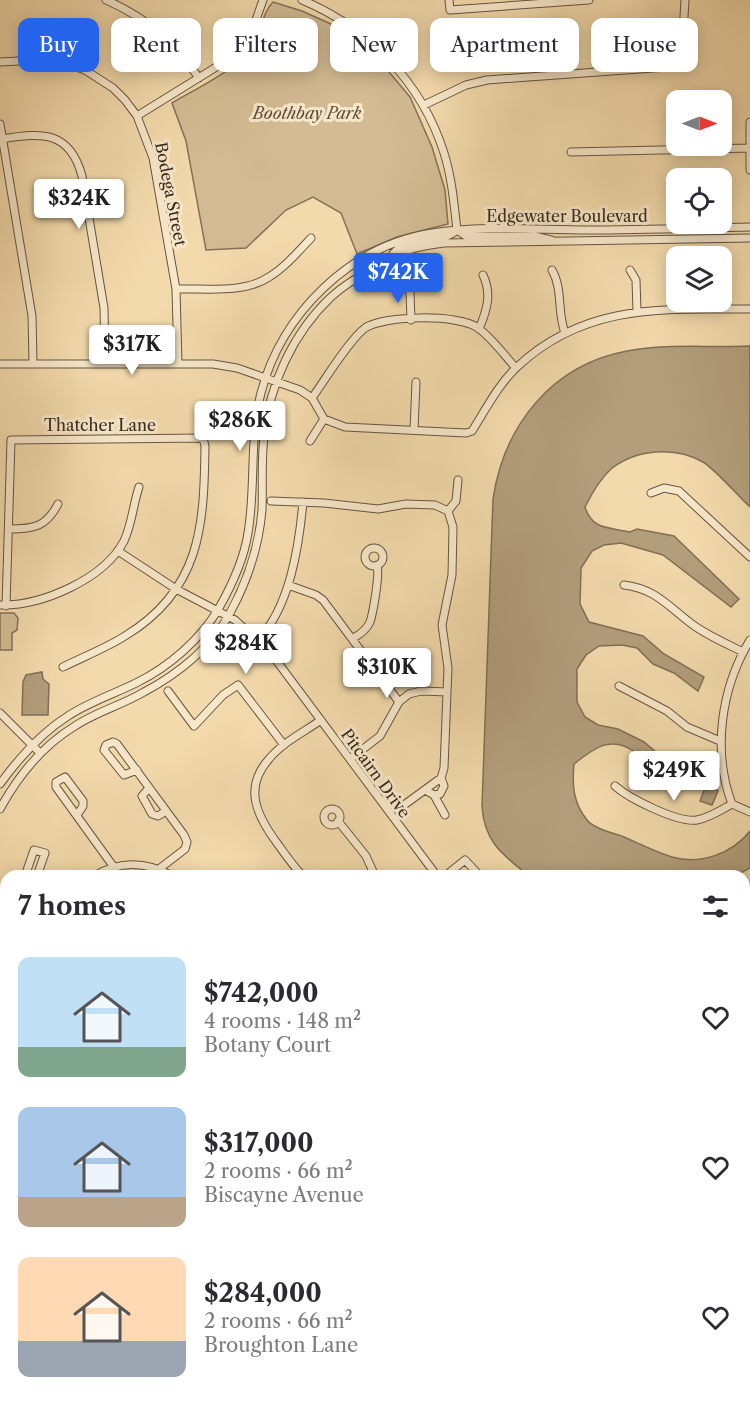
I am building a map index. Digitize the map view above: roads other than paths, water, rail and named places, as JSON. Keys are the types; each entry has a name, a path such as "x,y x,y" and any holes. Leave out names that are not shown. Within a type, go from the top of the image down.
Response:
{"street":[{"path":"106,0 140,17 164,35 199,78"},
{"path":"137,116 234,56 248,42 264,0"},
{"path":"302,0 340,19 365,36 397,67 424,105 449,170 457,230"},
{"path":"449,0 450,10 589,0"},
{"path":"424,105 466,85 487,80 681,66 685,0"},
{"name":"Bodega Street","path":"0,62 38,60 68,64 85,70 113,88 126,100 137,116 153,158 176,289 178,364"},
{"path":"750,122 750,170"},
{"path":"0,124 32,316 33,363"},
{"path":"2,139 27,135 51,136 70,149 77,161 82,177 104,309 105,364"},
{"path":"571,152 750,148"},
{"name":"Edgewater Boulevard","path":"0,784 32,745 68,716 139,682 171,662 194,640 218,610 234,578 248,531 254,428 265,377 281,344 302,310 325,286 348,268 406,239 457,230 750,227"},
{"name":"Edgewater Boulevard","path":"457,230 466,236 534,236 564,242"},
{"name":"Edgewater Boulevard","path":"390,259 397,249 420,241 445,237 457,230"},
{"path":"176,289 236,288 259,282 285,265 311,238"},
{"name":"Edgewater Boulevard","path":"0,809 21,774 40,753 75,726 144,693 178,671 202,651 229,616 246,583 256,546 262,508 264,439 275,381 311,317 333,295 361,275 390,259 417,247 444,243 750,238"},
{"path":"552,270 557,279 559,312 565,333"},
{"path":"630,270 636,280 637,311"},
{"path":"479,329 488,302 488,285 483,275"},
{"path":"405,282 410,293 411,320"},
{"path":"732,307 750,309"},
{"path":"0,364 213,364 237,368 300,390 312,398 324,419 345,427 466,433 472,431 497,392 516,368 565,333 604,318 637,311 666,309"},
{"path":"312,398 354,339 365,328 378,322 458,320 479,329 516,368"},
{"path":"414,430 416,382"},
{"path":"310,441 324,419"},
{"name":"Thatcher Lane","path":"3,605 9,529 11,440 203,438 205,446 203,517 192,560 176,589 158,611 141,626 116,642 63,667"},
{"path":"448,511 456,501 458,480"},
{"path":"3,605 41,599 76,584 96,572 118,551 128,530 139,487"},
{"path":"651,493 664,488 679,491 750,557"},
{"path":"271,501 378,508 406,504 435,505 448,511 453,527 452,575 442,625 448,668 445,759 441,778 443,789 440,794 434,795"},
{"path":"258,640 270,624 288,585 298,546 303,502"},
{"path":"9,529 36,526 51,516 58,504"},
{"name":"Pitcairn Drive","path":"118,551 176,589 229,616 258,640 287,674 433,870"},
{"path":"352,639 370,622 379,577 377,565"},
{"path":"288,585 316,594 323,600 399,702"},
{"path":"624,585 653,593 697,627 742,652"},
{"path":"750,640 742,652 728,697 720,741 725,780 732,804 750,812"},
{"path":"168,691 194,726 223,695 238,685 284,745"},
{"path":"620,686 668,711 687,727 720,741"},
{"path":"350,759 380,736 399,702 414,692 447,692"},
{"path":"0,712 40,753"},
{"path":"298,870 262,822 255,803 255,791 260,771 267,761 284,745 321,720"},
{"path":"105,870 113,866 140,864 159,869 187,846 184,835 166,810 149,788 136,770 115,742 109,743 104,748 121,773 127,775 136,770"},
{"path":"77,815 83,806 83,801 64,777 56,782 56,787 113,866"},
{"path":"404,805 441,778"},
{"path":"615,786 624,794 682,819 700,820 732,804"},
{"path":"149,788 142,796 152,813 158,816 166,810"},
{"path":"425,790 434,795 445,815"},
{"path":"338,821 366,856 372,870"},
{"path":"27,870 34,849 45,853 40,870"},
{"path":"452,870 465,860 474,870"}],"park label":[{"name":"Boothbay Park","path":"307,113"}]}
